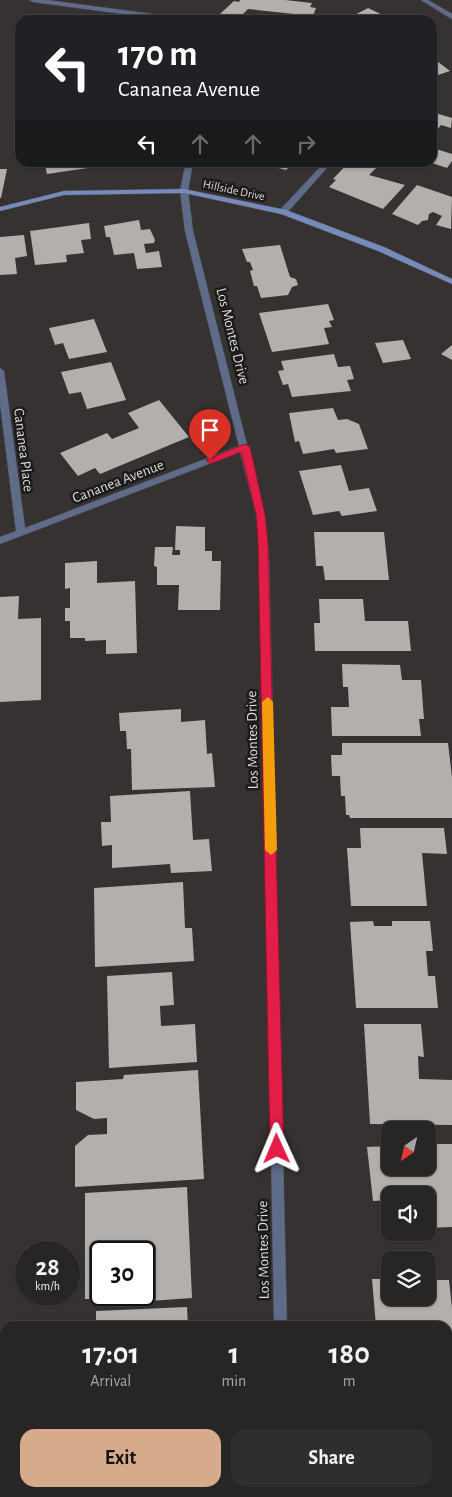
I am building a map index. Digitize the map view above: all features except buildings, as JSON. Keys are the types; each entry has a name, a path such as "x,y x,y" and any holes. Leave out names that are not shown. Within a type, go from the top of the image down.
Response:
{"main road":[{"name":"Hillside Drive","path":"0,209 64,193 184,191 283,212 381,249 452,282"}],"street":[{"path":"33,0 145,15"},
{"path":"424,0 452,16"},
{"name":"Los Montes Drive","path":"189,167 184,191 190,231 245,447 260,514 265,556 281,1321"},
{"path":"283,212 325,167"},
{"name":"Cananea Place","path":"0,371 21,534"},
{"name":"Cananea Avenue","path":"0,542 245,447"}],"slow traffic":[{"path":"268,702 271,850"}],"route":[{"path":"210,460 245,447 260,514 265,556 277,1149"}]}
